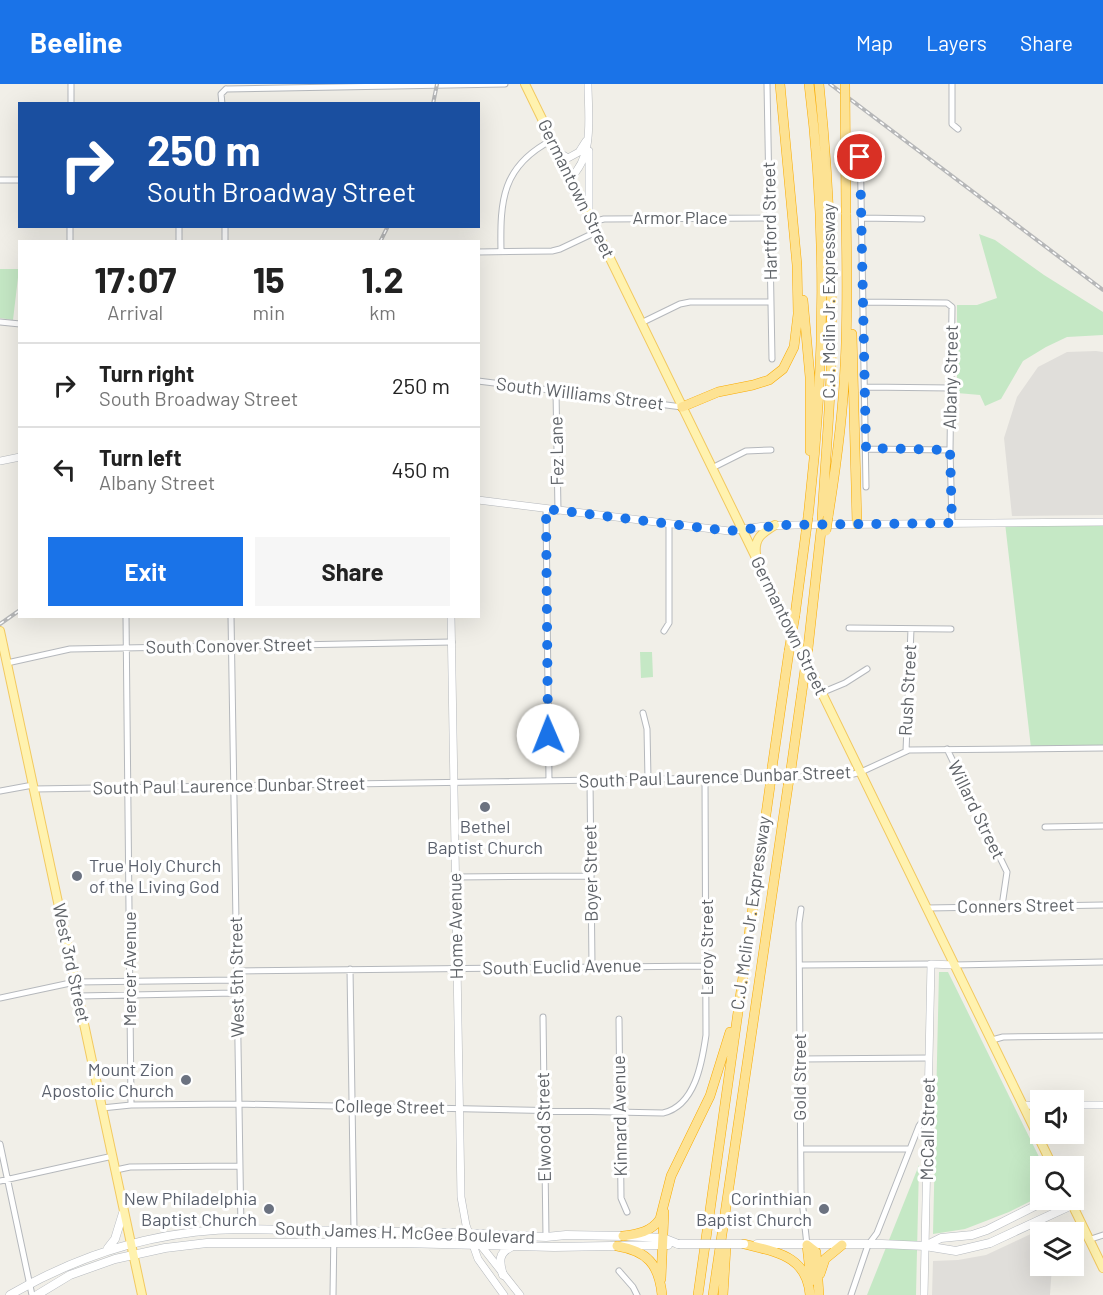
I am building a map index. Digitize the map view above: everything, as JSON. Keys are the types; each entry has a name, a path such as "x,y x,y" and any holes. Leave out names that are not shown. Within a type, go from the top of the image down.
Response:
{"highway":[{"name":"C.J. Mclin Jr. Expressway","path":"698,1295 795,615 818,415 821,285 818,192 809,84"},
{"name":"C.J. Mclin Jr. Expressway","path":"713,1295 824,531 831,299 828,183 819,84"},
{"path":"825,517 842,414 847,299 845,84"},
{"path":"682,407 728,389 760,384 770,380 783,369 795,342 798,314 797,265 780,85"},
{"path":"797,265 805,312 810,377 810,494"},
{"path":"847,299 852,334 857,524"},
{"path":"623,1236 642,1233 660,1219 671,1176 710,1095 737,1012"},
{"path":"662,1295 664,1207"},
{"path":"723,1295 726,1212"},
{"path":"744,1244 791,1259 805,1274 813,1294"},
{"path":"807,1245 816,1252 819,1282"},
{"path":"807,1245 813,1294"},
{"path":"813,1294 825,1259 842,1245"},
{"path":"617,1246 632,1248 644,1255 655,1268 661,1281"}],"main road":[{"name":"Germantown Street","path":"525,84 1030,1119"},
{"path":"757,558 756,540 775,525"},
{"name":"West 3rd Street","path":"0,631 2,651 7,663 142,1295"},
{"name":"South James H. McGee Boulevard","path":"925,1246 941,1239 972,1235 987,1230 1030,1208"},
{"path":"105,1250 116,1239 124,1209"},
{"name":"South James H. McGee Boulevard","path":"10,1295 65,1266 105,1250 130,1243 194,1232 241,1228 546,1237 566,1234 623,1236 678,1244 925,1246 956,1251 990,1243 1055,1210"},
{"path":"1075,1210 1103,1268"},
{"name":"South James H. McGee Boulevard","path":"37,1295 70,1275 133,1255 207,1243 617,1246 663,1242"},
{"path":"502,1275 500,1258 503,1251 511,1246"}],"street":[{"path":"71,84 71,102"},
{"path":"222,102 221,94 224,87 505,84"},
{"path":"570,178 578,171 585,158 588,84"},
{"name":"Hartford Street","path":"767,84 772,359"},
{"path":"952,84 952,124 958,129"},
{"path":"587,127 590,220"},
{"path":"558,152 568,158 576,154 583,146 587,136"},
{"path":"860,136 866,487"},
{"path":"501,251 501,208 508,182 528,155 552,140"},
{"path":"0,180 18,180"},
{"name":"Armor Place","path":"590,220 770,218"},
{"path":"861,218 922,219"},
{"path":"480,252 560,249 596,232"},
{"path":"641,323 680,304 690,302 771,302"},
{"name":"Albany Street","path":"862,302 950,304 952,523"},
{"path":"0,322 18,324"},
{"name":"South Williams Street","path":"480,381 682,407"},
{"path":"865,387 951,388"},
{"name":"Fez Lane","path":"556,391 558,511"},
{"path":"866,449 950,450"},
{"path":"712,468 746,451 771,450"},
{"path":"0,461 18,457"},
{"path":"480,500 729,531 775,525 1103,522"},
{"path":"546,509 549,781"},
{"path":"664,631 669,623 669,524"},
{"name":"Mercer Avenue","path":"126,618 131,1105"},
{"name":"West 5th Street","path":"231,618 241,1228"},
{"name":"Home Avenue","path":"451,618 461,1197 469,1234"},
{"path":"849,628 951,629"},
{"name":"Rush Street","path":"906,751 911,629"},
{"name":"South Conover Street","path":"7,663 70,649 452,642"},
{"path":"821,693 846,683 867,669"},
{"path":"643,713 647,729 648,780"},
{"name":"South Paul Laurence Dunbar Street","path":"0,791 33,787 128,788 846,776 861,772 906,751 1103,748"},
{"name":"Willard Street","path":"947,749 1007,872 1002,906"},
{"name":"Leroy Street","path":"677,1108 687,1099 695,1081 704,1050 708,1015 705,778"},
{"name":"Boyer Street","path":"590,780 592,966"},
{"path":"1045,827 1103,826"},
{"path":"455,877 591,876"},
{"name":"Conners Street","path":"928,908 1103,905"},
{"name":"Gold Street","path":"801,909 799,923 801,1191 807,1245"},
{"path":"800,965 1103,963"},
{"name":"McCall Street","path":"924,1295 931,964"},
{"name":"South Euclid Avenue","path":"236,971 707,966"},
{"path":"350,969 354,1231"},
{"path":"0,998 75,982 236,980"},
{"path":"78,996 236,993"},
{"name":"Elwood Street","path":"543,1017 546,1237"},
{"name":"Kinnard Avenue","path":"618,1019 621,1198 627,1212"},
{"path":"992,1040 1003,1036 1103,1036"},
{"path":"800,1059 928,1058"},
{"name":"College Street","path":"102,1108 131,1105 238,1104 663,1113 677,1108"},
{"path":"1084,1105 1103,1105"},
{"path":"1024,1106 1030,1106"},
{"path":"851,1295 868,1245 877,1233 919,1126 928,1113"},
{"path":"0,1144 32,1295"},
{"path":"801,1149 910,1149"},
{"path":"0,1180 113,1156"},
{"path":"116,1170 130,1167 240,1166"},
{"path":"333,1295 334,1230"},
{"path":"469,1234 520,1295"},
{"path":"1088,1240 1103,1235"},
{"path":"477,1245 480,1262 504,1295"},
{"path":"619,1271 637,1295"}],"shaded area":[{"path":"1067,352 1103,352 1103,515 1012,516 1004,438 1017,397 1038,367"},
{"path":"1030,1234 1030,1276 1051,1276 1050,1295 932,1295 933,1261 958,1260 986,1255"}],"green space":[{"path":"979,234 995,240 1044,275 1103,312 1103,335 1067,337 1046,347 1023,361 1001,399 985,406 980,395 957,393 957,305 977,305 997,298"},
{"path":"0,269 18,269 13,320 0,318"},
{"path":"1103,522 1103,748 1031,748 1005,523"},
{"path":"640,652 652,652 653,677 641,678"},
{"path":"939,972 948,972 1030,1139 1030,1144 1033,1144 1039,1156 1030,1156 1030,1202 965,1229 933,1234"},
{"path":"919,1165 916,1295 867,1295"}],"railway":[{"path":"433,102 437,84"},
{"path":"830,84 1103,290"},
{"path":"381,240 387,228"},
{"path":"0,624 18,611"}],"place":[{"name":"Bethel Baptist Church","path":"485,807"},
{"name":"True Holy Church of the Living God","path":"77,876"},
{"name":"Mount Zion Apostolic Church","path":"186,1080"},
{"name":"New Philadelphia Baptist Church","path":"269,1209"},
{"name":"Corinthian Baptist Church","path":"824,1209"}],"route":[{"path":"548,735 546,509 729,531 784,525 952,523 950,450 866,449 866,399 862,345 860,157"}]}
